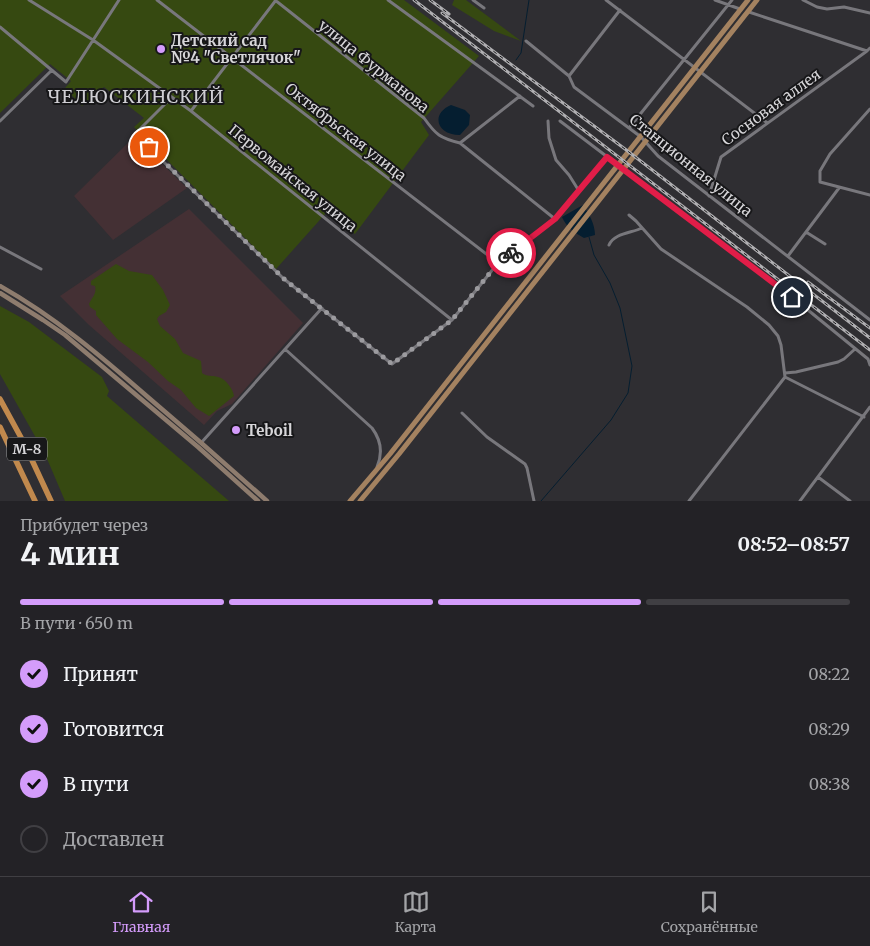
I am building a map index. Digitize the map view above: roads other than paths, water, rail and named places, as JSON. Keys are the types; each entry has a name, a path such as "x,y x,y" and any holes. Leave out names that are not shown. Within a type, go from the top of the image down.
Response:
{"highway":[{"name":"М-8","path":"0,399 51,499"},
{"name":"М-8","path":"0,427 34,501"}],"main road":[{"path":"350,501 373,475 565,234 748,0"},
{"path":"360,501 405,447 756,1"}],"street":[{"name":"Первомайская улица","path":"29,0 93,40 191,110 452,320"},
{"path":"1,29 66,82 119,0"},
{"name":"Октябрьская улица","path":"157,0 498,263"},
{"path":"191,110 276,0"},
{"name":"улица Фурманова","path":"276,0 424,118 434,133 460,143 555,219"},
{"path":"388,0 532,106"},
{"path":"473,0 484,8"},
{"path":"606,0 766,122"},
{"path":"715,0 868,50"},
{"path":"629,128 732,0"},
{"path":"803,0 817,7 827,9 844,7 870,13"},
{"path":"569,76 620,10"},
{"name":"Станционная улица","path":"526,41 569,76 574,86 641,136 658,156 870,320"},
{"name":"Сосновая аллея","path":"709,196 721,157 766,122 868,50"},
{"path":"0,121 52,70"},
{"path":"460,143 520,96"},
{"path":"172,97 135,134 284,279 392,364 452,320 498,263 555,219 607,157"},
{"path":"869,112 830,154 820,171 820,182 870,195"},
{"path":"548,120 549,138 556,160 569,175 579,191"},
{"path":"560,121 792,297 868,359 870,365"},
{"path":"788,256 839,188"},
{"path":"629,215 661,249 747,307 769,325 778,336 781,345 785,375"},
{"path":"609,244 611,240 619,235 642,228"},
{"path":"806,232 825,244"},
{"path":"0,247 41,269"},
{"path":"0,286 68,330 201,443 258,501"},
{"path":"0,293 65,335 267,501"},
{"path":"201,443 322,308"},
{"path":"689,501 785,375 841,361 855,348"},
{"path":"285,349 372,428 377,435 381,447 381,456 373,475"},
{"path":"785,375 864,417"},
{"path":"800,501 870,407"},
{"path":"462,412 487,436 525,464 534,501"},
{"path":"818,477 850,501"}],"water":[{"path":"451,105 465,110 470,115 469,125 460,135 446,132 439,123 440,113"},
{"path":"583,205 593,223 595,231 595,235 584,238 571,229 562,217"}],"waterway":[{"path":"516,60 521,53 529,0"},
{"path":"541,501 611,420 628,393 632,366 620,308 610,283 594,255 589,237"}],"railway":[{"path":"414,0 870,350"},
{"path":"430,0 449,14"},
{"path":"442,13 625,149 870,338"},
{"path":"808,282 870,328"}],"place":[{"name":"Детский сад №4 \"Светлячок\"","path":"161,49"},
{"name":"Teboil","path":"236,430"}],"district":[{"name":"ЧЕЛЮСКИНСКИЙ","path":"136,96"}]}
